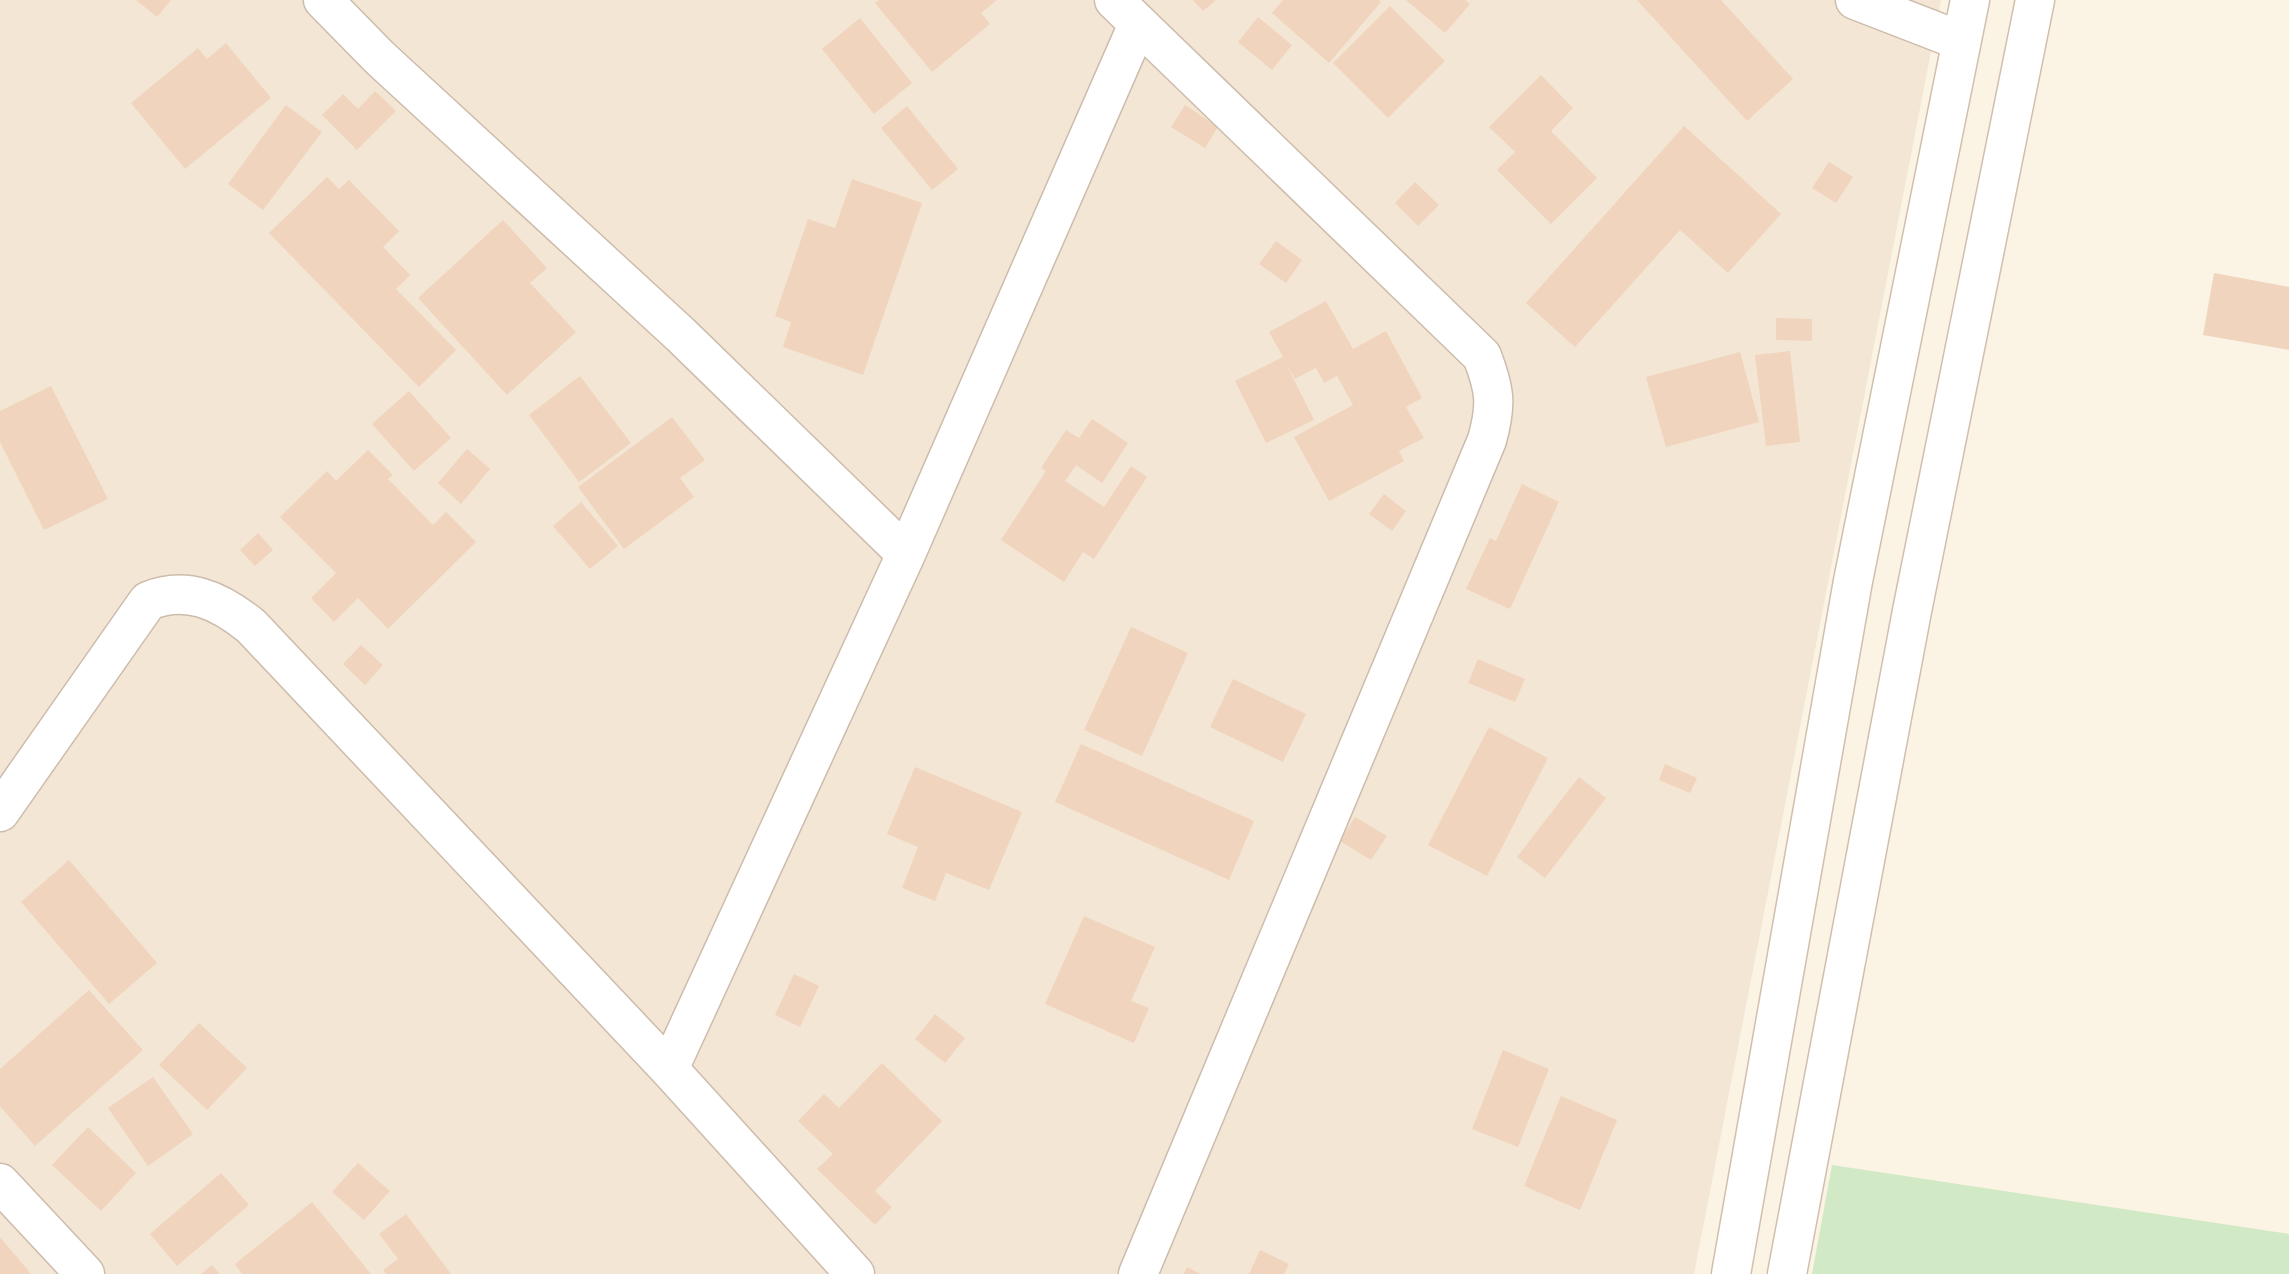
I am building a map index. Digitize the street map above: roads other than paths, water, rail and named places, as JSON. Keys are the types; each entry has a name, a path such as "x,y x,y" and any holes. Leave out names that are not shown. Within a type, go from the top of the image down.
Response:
{"street":[{"path":"323,0 380,58 681,335 906,554"},
{"path":"1855,0 1961,41"},
{"path":"1731,1274 1853,581 1970,0"},
{"path":"1787,1274 1915,598 2035,0"},
{"path":"668,1069 906,554 1126,12 1482,356 1494,390 1495,412 1488,440 1138,1274"},
{"path":"0,811 148,601 168,593 202,598 227,607 251,626 668,1069 855,1274"},
{"path":"0,1183 85,1274"}]}
